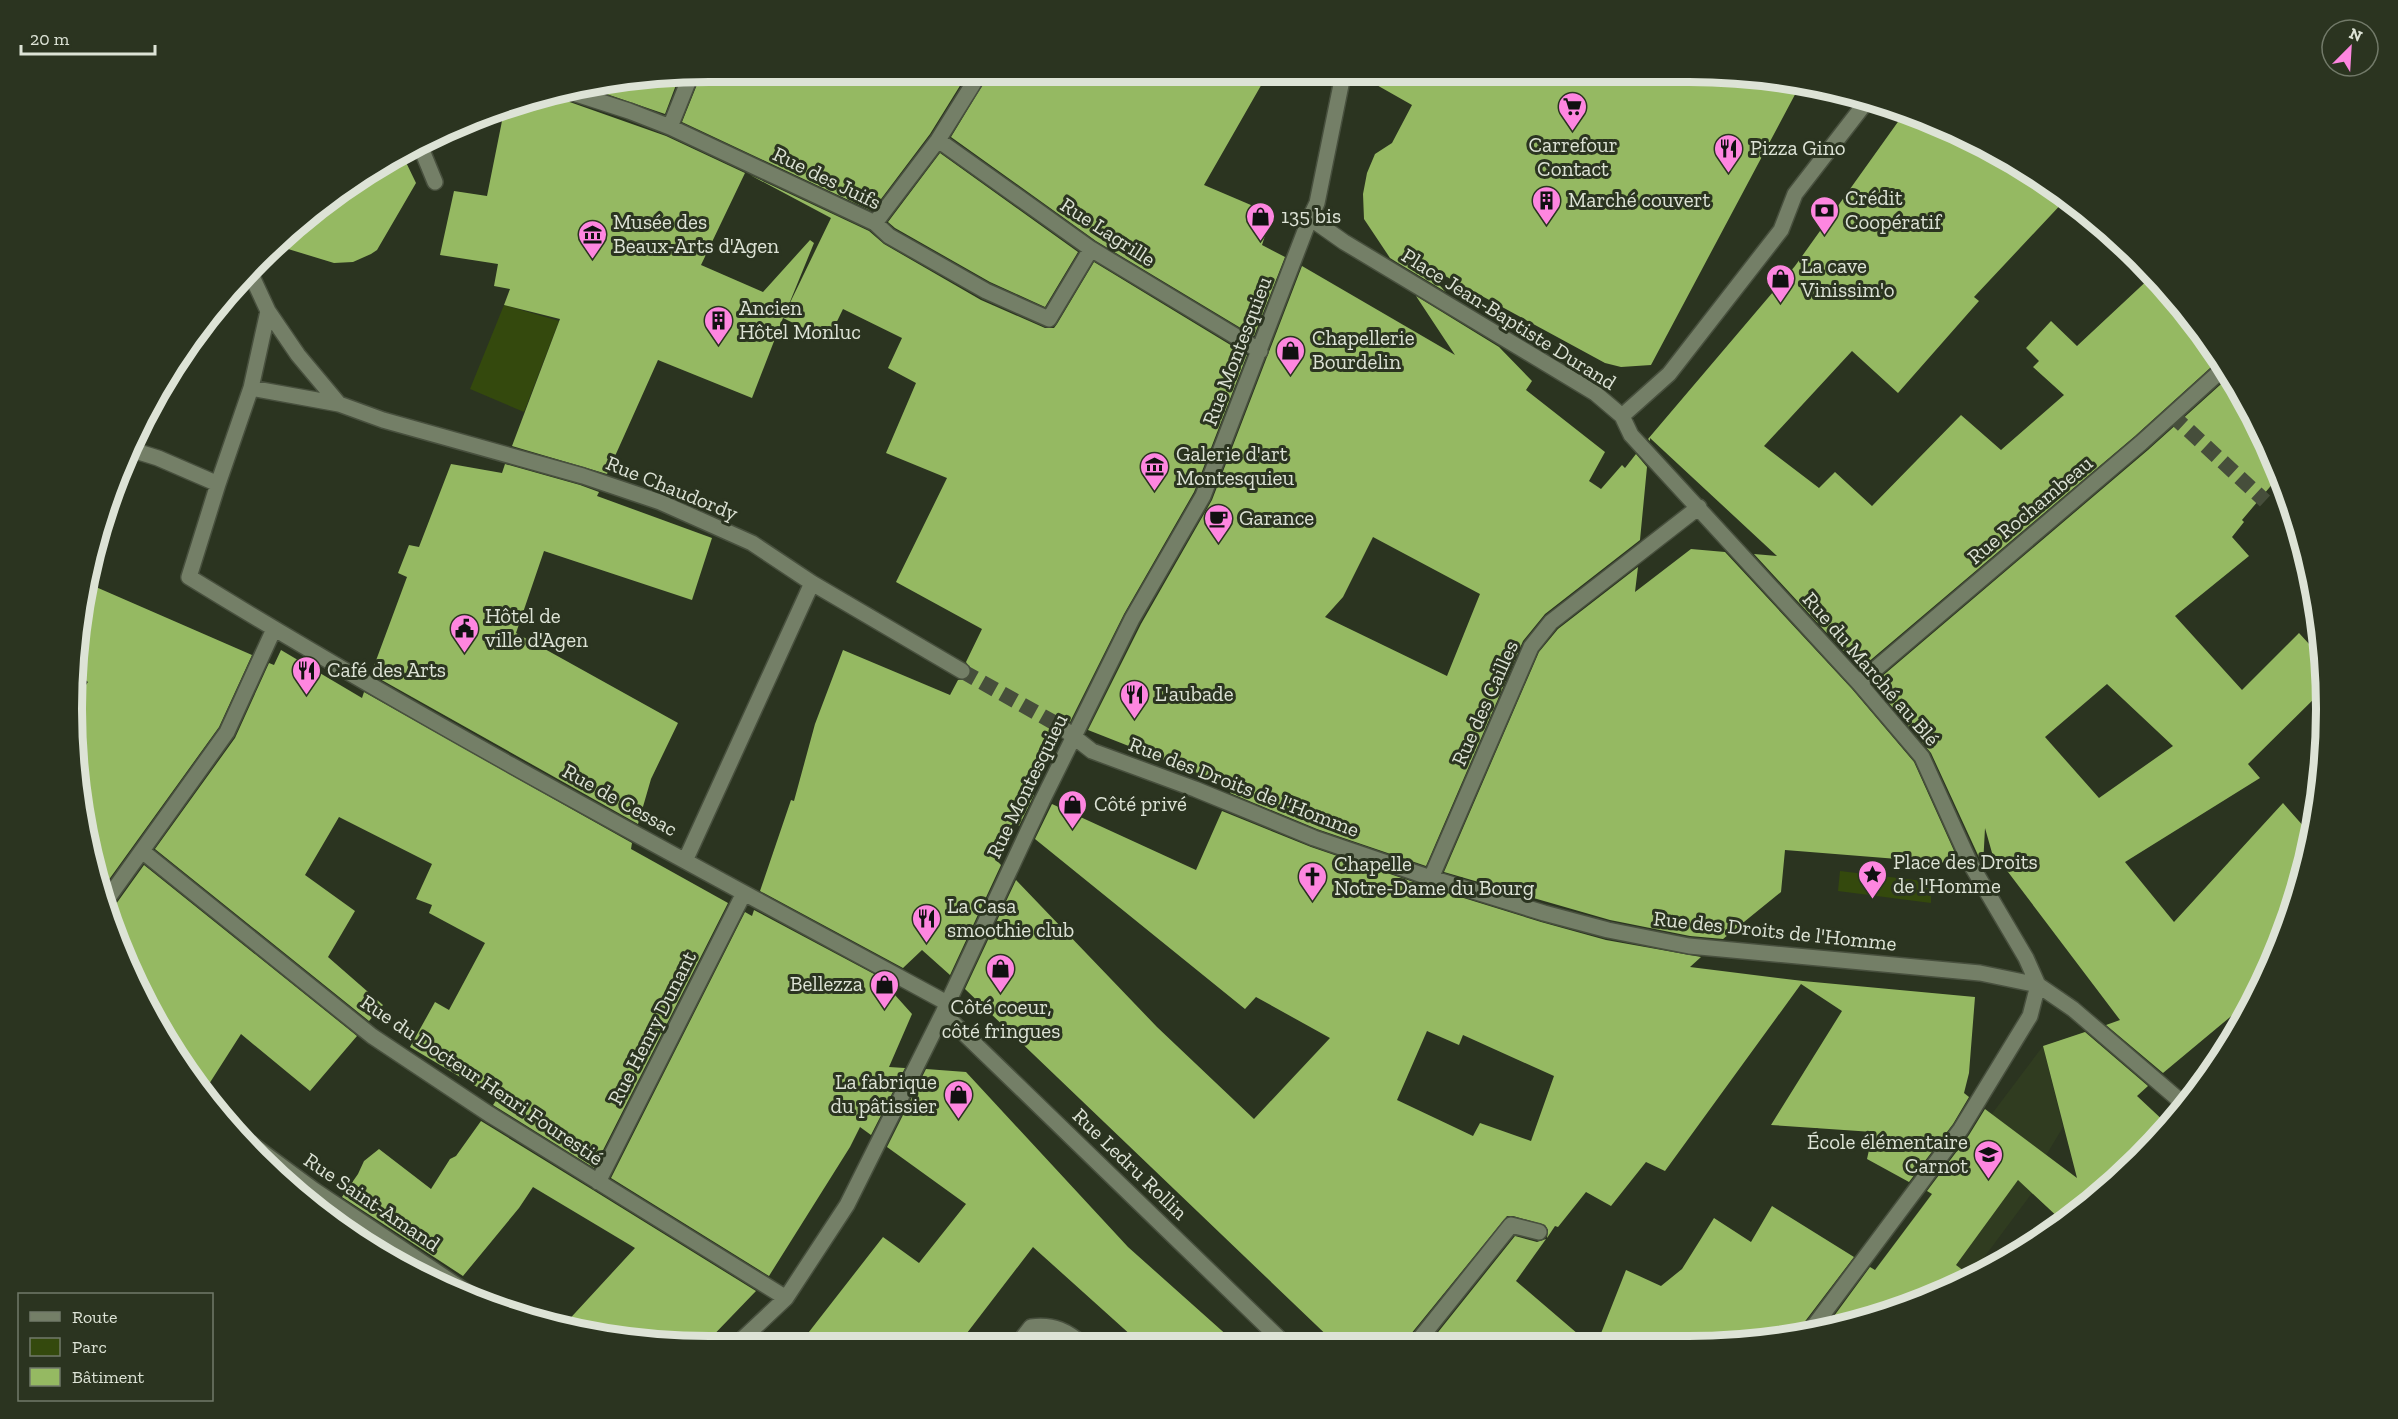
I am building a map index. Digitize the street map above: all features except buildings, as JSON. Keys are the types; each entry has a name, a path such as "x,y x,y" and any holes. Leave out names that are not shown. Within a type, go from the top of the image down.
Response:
{"street":[{"path":"875,223 938,140 974,82"},
{"path":"1310,218 1317,203 1342,82"},
{"path":"670,127 688,83"},
{"name":"Rue des Juifs","path":"583,96 670,127 875,223 889,236 986,291 1049,319 1091,249"},
{"name":"Place Jean-Baptiste Durand","path":"1310,218 1344,242 1594,393 1622,416 1669,374 1781,230 1796,194 1862,107"},
{"name":"Rue Lagrille","path":"938,140 1091,249 1260,351"},
{"path":"423,152 435,182"},
{"name":"Rue Montesquieu","path":"746,1336 786,1299 847,1205 945,1008 1132,619 1203,496 1310,218"},
{"path":"253,279 268,311 298,356 339,404"},
{"path":"138,452 218,484 251,388 268,311"},
{"name":"Rue Rochambeau","path":"1859,683 2141,443 2218,374"},
{"name":"Rue Chaudordy","path":"251,388 339,404 383,420 583,476 660,502 752,543 812,583 962,671"},
{"name":"Rue du Marché au Blé","path":"1622,416 1631,435 1859,683 1922,757 1970,863 2038,985"},
{"name":"Rue de Cessac","path":"218,484 189,577 274,629 477,746 744,893 945,1008"},
{"name":"Rue des Cailles","path":"1431,878 1531,647 1551,622 1699,507"},
{"path":"686,861 812,583"},
{"path":"111,894 227,732 274,629"},
{"path":"1059,726 1074,739"},
{"name":"Rue des Droits de l'Homme","path":"1074,739 1092,751 1195,789 1314,838 1431,878 1586,925 1689,946 1980,973 2038,985"},
{"name":"Rue du Docteur Henri Fourestié","path":"142,851 372,1036 489,1114 786,1299"},
{"name":"Rue Henry Dunant","path":"598,1182 744,893"},
{"path":"1816,1323 1960,1129 2030,1016 2038,985 2073,1009 2179,1100"},
{"name":"Rue Ledru Rollin","path":"945,1008 1277,1336"},
{"name":"Rue Saint-Amand","path":"274,1161 446,1278"},
{"path":"1422,1336 1511,1225 1539,1232"},
{"path":"1024,1336 1031,1327 1045,1325 1056,1327 1070,1336"}],"shaded area":[{"name":"École élémentaire Carnot","path":"2043,1046 2063,1127 2039,1167 2032,1193 1978,1265 1928,1289 1857,1313 1906,1228"}],"green space":[{"path":"504,305 559,321 524,412 470,389"},
{"path":"1840,871 1931,882 1931,903 1838,891"}],"tunnel":[{"path":"2172,415 2265,501"},
{"path":"962,671 1060,726"}],"place":[{"name":"Carrefour Contact","path":"1573,132"},
{"name":"Pizza Gino","path":"1729,174"},
{"name":"Marché couvert","path":"1547,226"},
{"name":"Crédit Coopératif","path":"1824,236"},
{"name":"135 bis","path":"1260,242"},
{"name":"Musée des Beaux-Arts d'Agen","path":"592,260"},
{"name":"La cave Vinissim'o","path":"1780,304"},
{"name":"Ancien Hôtel Monluc","path":"718,346"},
{"name":"Chapellerie Bourdelin","path":"1291,376"},
{"name":"Galerie d'art Montesquieu","path":"1155,492"},
{"name":"Garance","path":"1218,544"},
{"name":"Hôtel de ville d'Agen","path":"464,654"},
{"name":"Café des Arts","path":"306,696"},
{"name":"L'aubade","path":"1134,720"},
{"name":"Côté privé","path":"1073,830"},
{"name":"Place des Droits de l'Homme","path":"1872,900"},
{"name":"Chapelle Notre-Dame du Bourg","path":"1313,902"},
{"name":"La Casa smoothie club","path":"926,944"},
{"name":"Côté coeur, côté fringues","path":"1001,994"},
{"name":"Bellezza","path":"884,1010"},
{"name":"La fabrique du pâtissier","path":"958,1120"},
{"name":"École élémentaire Carnot","path":"1989,1180"}]}
